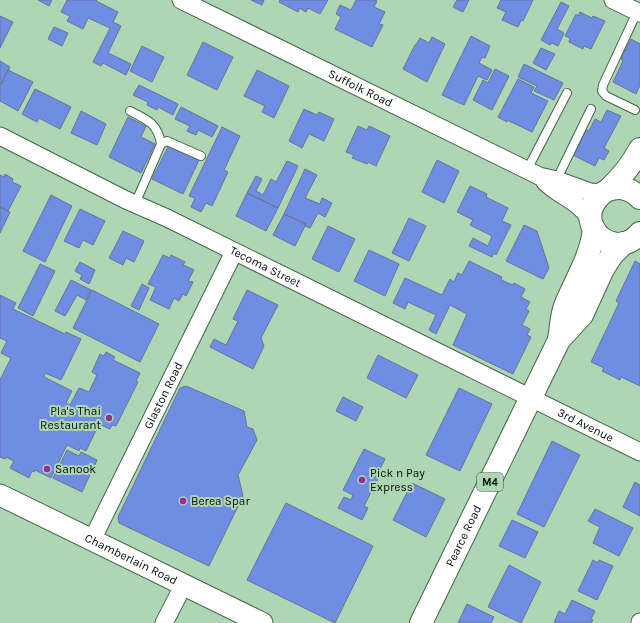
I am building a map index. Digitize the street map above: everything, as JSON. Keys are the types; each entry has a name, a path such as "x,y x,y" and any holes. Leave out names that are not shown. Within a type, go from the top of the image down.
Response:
{"main road":[{"name":"Pearce Road","path":"420,623 559,340 565,308 593,242 591,211 594,202 622,177 634,161 640,149"},
{"path":"606,191 624,188 635,193 640,198"},
{"name":"Pearce Road","path":"592,225 603,239 609,242 616,244 634,240"},
{"name":"Pearce Road","path":"559,340 582,315 603,269 612,255 634,240"}],"street":[{"name":"Suffolk Road","path":"182,0 533,173 554,185 582,208 592,225"},
{"path":"613,0 639,13"},
{"name":"Tecoma Street","path":"0,136 530,399"},
{"name":"Suffolk Road","path":"554,185 590,192 606,191"},
{"name":"Glaston Road","path":"92,540 234,252"},
{"name":"3rd Avenue","path":"530,399 640,452"},
{"name":"Chamberlain Road","path":"0,495 262,623"},
{"path":"164,623 184,584"}],"lane":[{"path":"635,110 606,96 602,91 603,85 639,13"},
{"path":"533,173 568,93"},
{"path":"554,185 590,109"},
{"path":"130,112 146,119 154,125 160,134 161,144 136,204"},
{"path":"161,144 167,141 201,156"}],"building":[{"path":"38,0 52,0 49,6"},
{"path":"67,0 97,0 96,1 118,12 113,22 121,26 108,53 131,64 126,75 103,63 101,66 93,62 110,28 88,18 83,29 67,21 70,16 61,12"},
{"path":"251,0 264,0 262,5"},
{"path":"280,0 328,0 320,14 308,8 306,12 299,8 298,12 279,2"},
{"path":"356,0 377,1 374,7 385,12 379,24 383,25 372,47 335,29 341,17 336,14 340,5 351,10"},
{"path":"457,0 469,0 463,12 453,7"},
{"path":"501,0 533,0 523,21 521,20 518,27 502,20 506,12 497,8"},
{"path":"561,2 569,6 557,29 564,33 558,46 552,43 550,45 541,40"},
{"path":"580,12 592,18 593,16 605,21 591,49 584,46 583,49 569,42 570,38 565,36 576,14 578,16"},
{"path":"0,16 13,22 0,48"},
{"path":"54,27 68,33 62,46 48,39"},
{"path":"471,36 490,46 485,58 482,57 479,63 492,70 487,80 478,76 464,105 442,95"},
{"path":"432,37 445,44 427,82 403,69 420,38 429,43"},
{"path":"631,39 640,44 640,85 636,94 613,82 623,61 621,59"},
{"path":"203,42 233,57 217,90 187,75"},
{"path":"142,46 164,57 152,82 130,71"},
{"path":"541,48 555,54 546,70 533,63"},
{"path":"0,61 10,67 1,84 0,83"},
{"path":"524,64 563,83 554,100 534,91 537,86 518,77"},
{"path":"495,69 509,76 492,110 473,100 483,80 488,83"},
{"path":"8,70 33,82 18,111 0,101 0,86"},
{"path":"257,70 289,86 274,118 262,112 265,106 244,96"},
{"path":"518,79 534,87 531,93 548,101 532,132 498,117"},
{"path":"139,85 178,104 173,115 158,107 157,110 147,105 148,102 133,95"},
{"path":"35,89 71,107 60,129 39,118 37,122 22,114"},
{"path":"181,107 218,126 212,137 198,130 196,135 187,131 190,126 175,119"},
{"path":"304,109 317,115 319,112 334,119 324,141 309,134 302,148 289,141"},
{"path":"607,110 621,116 604,148 609,151 604,160 599,158 595,166 571,154 584,129 589,131 595,119 601,122"},
{"path":"81,111 106,124 97,145 71,133"},
{"path":"128,117 146,126 141,137 155,144 141,173 109,157"},
{"path":"358,126 367,130 369,126 390,136 376,166 368,162 367,164 352,158 354,155 346,152"},
{"path":"222,127 240,136 224,170 228,172 212,206 206,203 201,212 191,207 195,198 189,196"},
{"path":"169,145 199,160 183,194 152,179"},
{"path":"437,160 459,171 444,203 422,192"},
{"path":"287,161 298,166 278,208 247,193 256,176 262,179 256,191 263,195 271,179 276,182"},
{"path":"305,169 317,175 305,198 320,204 322,198 332,203 325,217 318,213 310,228 305,226 306,224 284,214"},
{"path":"5,174 13,179 12,182 21,186 8,211 0,207 0,175 4,177"},
{"path":"470,186 487,194 486,197 508,208 502,221 511,225 496,255 494,253 492,257 469,246 473,238 488,246 492,236 470,225 473,220 457,212"},
{"path":"247,193 278,208 266,231 236,216"},
{"path":"51,195 72,206 45,262 23,251"},
{"path":"0,207 10,212 0,233"},
{"path":"80,209 105,221 93,245 83,240 79,248 64,241"},
{"path":"284,214 306,224 295,246 273,235"},
{"path":"409,218 426,226 409,261 392,253"},
{"path":"524,225 537,231 549,268 543,279 506,261"},
{"path":"328,226 355,239 339,272 312,259"},
{"path":"123,231 144,241 134,262 126,258 123,265 109,258"},
{"path":"369,250 399,264 385,296 354,281"},
{"path":"163,255 170,258 171,255 185,262 183,265 194,270 188,281 193,282 186,296 183,294 179,301 174,298 169,309 150,300 156,287 148,284"},
{"path":"469,261 502,277 501,280 513,285 514,283 525,289 521,297 530,302 526,309 529,311 522,325 530,329 527,335 531,337 513,374 453,345 467,314 450,305 436,334 429,330 436,315 408,302 405,309 393,303 405,278 442,295 450,279 454,282 458,273 462,275"},
{"path":"635,261 640,264 640,386 621,377 620,380 602,371 604,368 591,362 619,303 616,301"},
{"path":"80,262 95,270 89,284 80,279 82,275 75,271"},
{"path":"40,264 55,271 33,316 18,308"},
{"path":"71,280 91,290 86,300 77,295 65,316 55,311"},
{"path":"142,284 149,288 139,310 131,306"},
{"path":"92,290 159,324 140,362 73,328"},
{"path":"247,290 278,305 261,338 264,346 253,369 210,347 214,339 226,345 238,321 233,319"},
{"path":"0,295 16,303 13,309 65,334 66,332 81,339 61,380 45,373 44,377 72,391 66,403 70,405 79,388 89,392 97,375 92,372 100,354 104,356 106,352 115,357 113,360 140,373 136,381 138,382 116,426 112,425 110,429 99,424 86,451 80,448 79,451 67,445 51,478 35,470 34,472 32,471 29,478 10,468 14,461 6,457 5,459 0,457 0,380 11,358 1,353 7,341 0,338"},
{"path":"378,355 418,375 406,398 367,378"},
{"path":"186,386 244,411 247,427 253,429 257,440 238,475 243,496 209,566 119,523 118,517 180,388"},
{"path":"459,388 492,404 460,471 426,455"},
{"path":"343,397 363,407 356,421 336,411"},
{"path":"552,441 580,455 544,527 517,514"},
{"path":"364,449 385,459 380,469 382,471 364,506 368,508 362,520 338,508 344,497 351,500 353,495 343,490"},
{"path":"67,450 79,456 81,452 97,460 82,492 53,478"},
{"path":"635,482 640,485 640,516 623,507"},
{"path":"412,483 445,499 426,537 393,520"},
{"path":"286,503 373,546 335,623 247,580"},
{"path":"595,509 633,528 619,556 593,543 600,527 588,521"},
{"path":"512,520 538,532 525,558 499,546"},
{"path":"593,560 598,563 599,560 613,566 597,600 578,591"},
{"path":"509,565 541,582 521,623 488,607"},
{"path":"572,600 595,611 591,619 593,620 591,623 554,623 559,611 565,614"},
{"path":"467,604 494,617 491,623 458,623"}],"place":[{"name":"Pla's Thai Restaurant","path":"109,418"},
{"name":"Sanook","path":"47,469"},
{"name":"Pick n Pay Express","path":"362,480"},
{"name":"Berea Spar","path":"183,501"}]}
